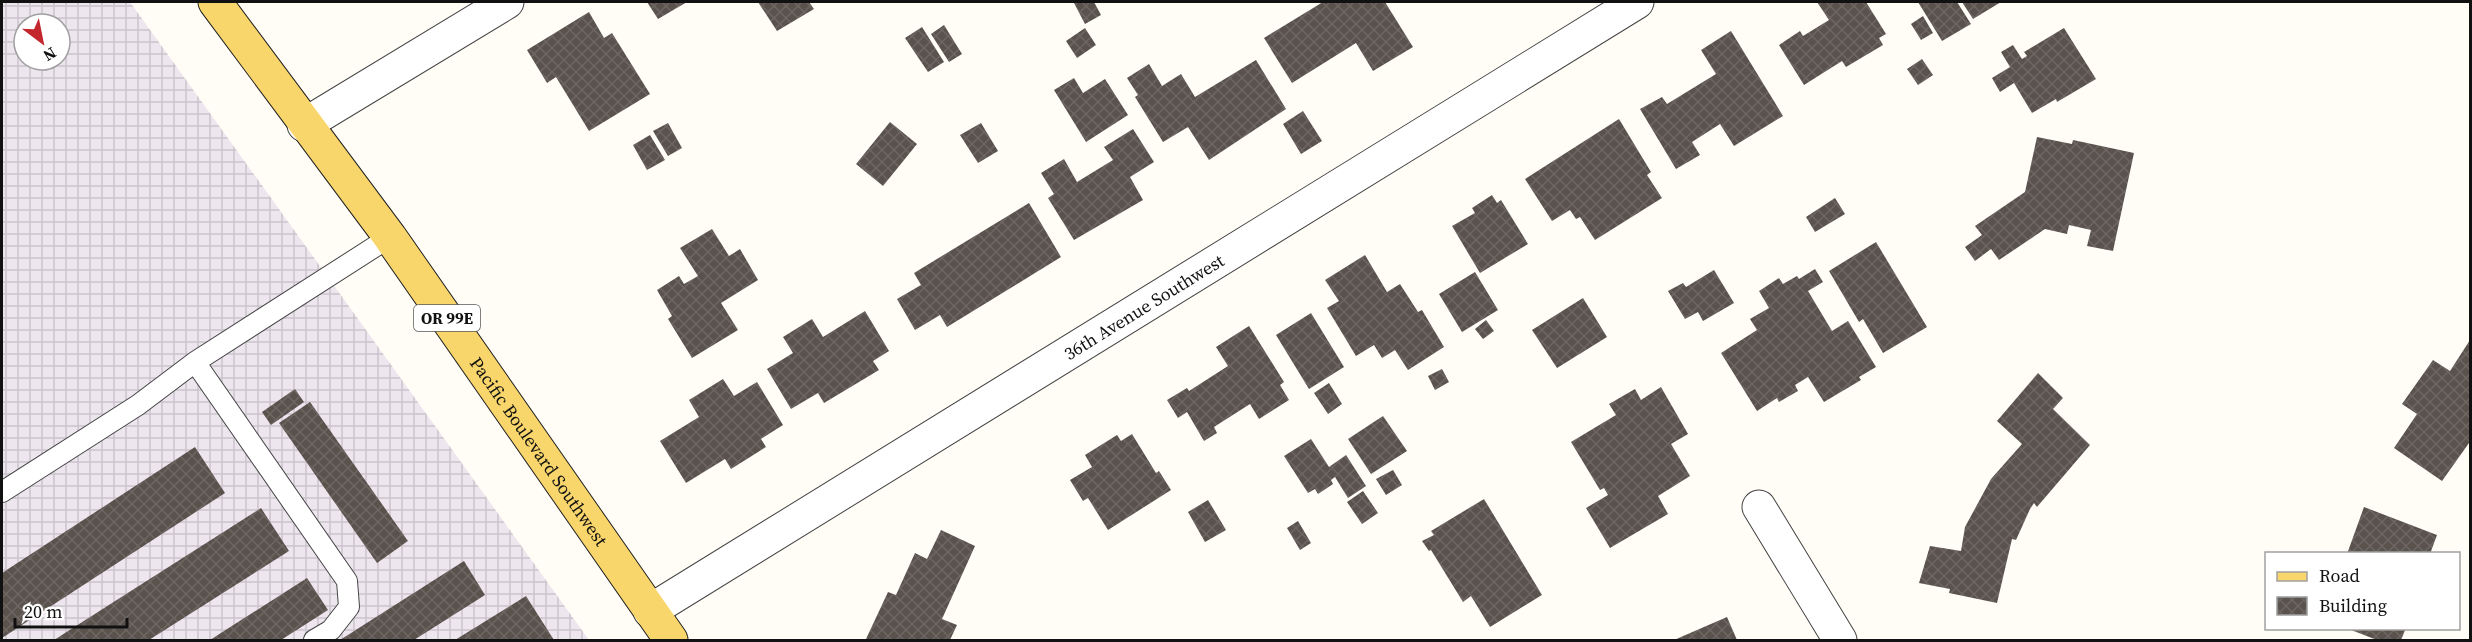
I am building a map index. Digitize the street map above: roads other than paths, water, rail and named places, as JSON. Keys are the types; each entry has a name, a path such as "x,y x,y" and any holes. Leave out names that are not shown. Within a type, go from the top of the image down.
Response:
{"main road":[{"name":"Pacific Boulevard Southwest","path":"214,2 390,237 671,640"}],"street":[{"path":"304,125 507,2"},
{"name":"36th Avenue Southwest","path":"650,611 1637,2"},
{"path":"1759,507 1840,640"}],"lane":[{"path":"2,492 138,405 195,362 390,237"},
{"path":"195,362 347,581 349,607 331,630 314,640"}]}
